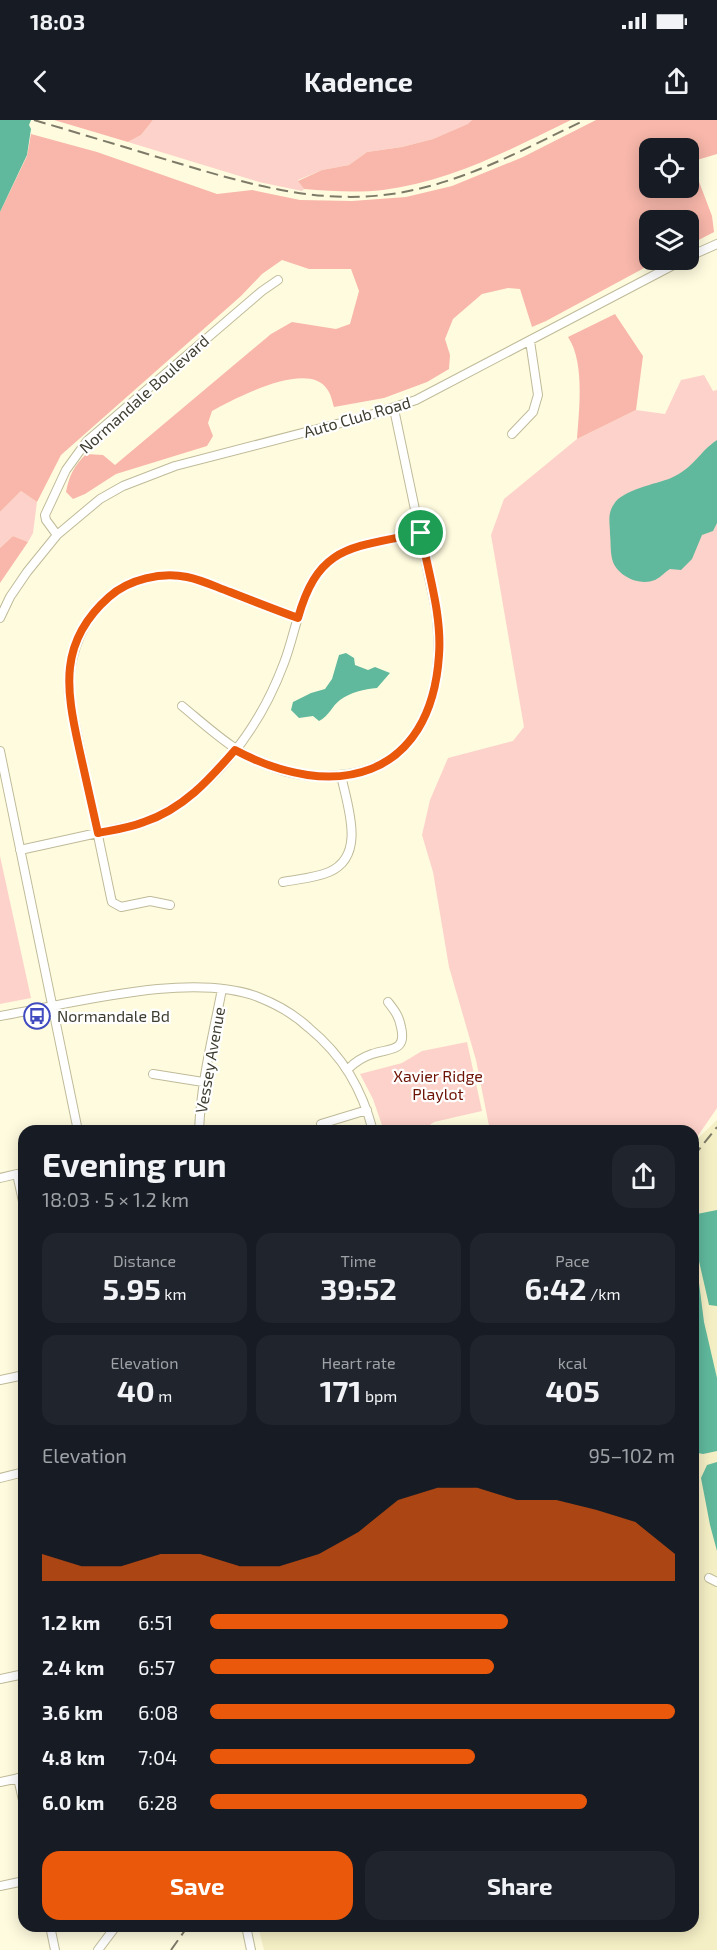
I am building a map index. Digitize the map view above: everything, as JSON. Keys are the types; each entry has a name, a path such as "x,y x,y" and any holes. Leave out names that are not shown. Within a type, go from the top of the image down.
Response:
{"street":[{"path":"699,252 717,244"},
{"name":"Auto Club Road","path":"57,535 100,499 149,474 394,409 441,388 664,270"},
{"name":"Normandale Boulevard","path":"57,535 48,525 45,515 66,470 87,441 237,311 278,280"},
{"path":"512,434 533,412 538,395 530,341"},
{"path":"182,706 235,750 292,774 313,777 341,775 376,767 398,754 415,735 432,696 438,664 439,632 421,533 394,409"},
{"path":"20,850 143,823 178,806 209,780 235,750 258,717 284,663 309,586 316,574 335,556 359,546 421,533"},
{"path":"0,618 10,597 27,572 57,535"},
{"path":"170,905 150,901 121,907 112,902 72,714 68,679 70,661 79,636 91,615 113,593 134,582 156,576 172,575 203,581 298,618"},
{"path":"0,751 77,1125"},
{"path":"283,882 329,872 338,867 350,853 352,834 341,775"},
{"path":"0,1016 145,990 222,989 258,997 302,1021 327,1044 348,1069 360,1090 371,1125"},
{"name":"Vessey Avenue","path":"200,1125 203,1082 216,1028 222,989"},
{"path":"348,1069 364,1057 402,1043 404,1038 399,1015 388,1002"},
{"path":"153,1074 203,1082"},
{"path":"321,1124 367,1110"},
{"path":"0,1178 17,1174 18,1179"},
{"path":"0,1380 18,1376"},
{"path":"0,1478 18,1474"},
{"path":"709,1578 717,1582"},
{"path":"0,1679 18,1675"},
{"path":"0,1782 18,1778"},
{"path":"0,1886 18,1882"},
{"path":"51,1932 55,1950"},
{"path":"98,1950 112,1932"},
{"path":"247,1932 251,1950"}],"shaded area":[{"path":"0,120 31,120 29,125 31,129 27,155 0,212"},
{"path":"54,120 153,120 141,135 128,142"},
{"path":"472,120 571,120 480,163 408,186 353,192 304,189 298,181 322,170 349,165 367,152 402,147 433,139 468,124"},
{"path":"596,120 717,120 717,154 699,159 699,138 639,138 639,198 699,198 699,182 712,216 714,232 699,240 699,210 639,210 640,270 532,327 520,289 508,288 482,294 453,319 445,339 450,355 449,369 427,382 384,398 334,407 327,389 318,381 304,378 271,384 212,411 208,423 213,436 207,446 116,474 73,499 66,492 69,481 75,467 86,454 103,455 115,465 271,334 292,322 336,329 350,324 359,291 351,269 309,269 282,260 262,274 241,296 61,455 37,502 21,491 0,512 0,212 27,156 31,134 97,152 217,194 252,190 300,200 352,201 406,197 452,186 523,157"},
{"path":"615,314 643,356 636,410 577,439 580,401 579,373 577,359 568,337"},
{"path":"717,440 717,523 713,531 702,535 692,559 681,570 670,569 649,582 637,581 625,576 616,567 611,555 609,519 614,504 632,491 679,474"},
{"path":"13,536 28,542 0,583 0,548"},
{"path":"346,653 354,658 355,665 368,670 375,667 390,673 377,688 358,691 340,700 319,721 313,716 299,718 291,710 293,702 325,689 332,679 339,655"},
{"path":"717,1120 717,1950 264,1950 260,1932 699,1932 699,1137"},
{"path":"717,1210 717,1306 709,1305 699,1261 699,1214"},
{"path":"699,1283 704,1322 717,1378 717,1451 699,1453"},
{"path":"717,1462 717,1551 701,1478 707,1465"}],"green space":[{"path":"153,120 472,120 469,124 433,139 402,147 367,152 349,165 322,170 298,180 304,189 302,191 259,182 128,142 141,135"},
{"path":"704,375 713,391 717,390 717,1108 699,1134 699,1125 489,1125 476,1060 449,967 433,872 422,835 430,800 448,758 513,741 524,727 491,535 504,499 577,439 636,410 665,414 681,380"},
{"path":"21,491 37,502 33,533 28,542 13,536 0,548 0,512"},
{"path":"0,856 31,998 0,1004"},
{"name":"Xavier Ridge Playlot","path":"467,1042 482,1111 434,1122 430,1125 382,1125 373,1099 360,1074 402,1063 422,1051"}],"railway":[{"path":"34,120 257,185 284,191 340,197 398,193 447,181 517,153 585,120"},
{"path":"699,1150 717,1127"},
{"path":"171,1950 184,1932"}],"place":[{"name":"Normandale Bd","path":"37,1016"}],"route":[{"path":"421,533 439,632 437,675 425,716 415,735 398,754 388,762 355,773 313,777 292,774 235,750 195,794 178,806 143,823 98,833 72,714 68,679 70,661 83,628 101,603 127,585 156,576 172,575 203,581 298,618 304,598 316,574 335,556 359,546 421,533"}]}
